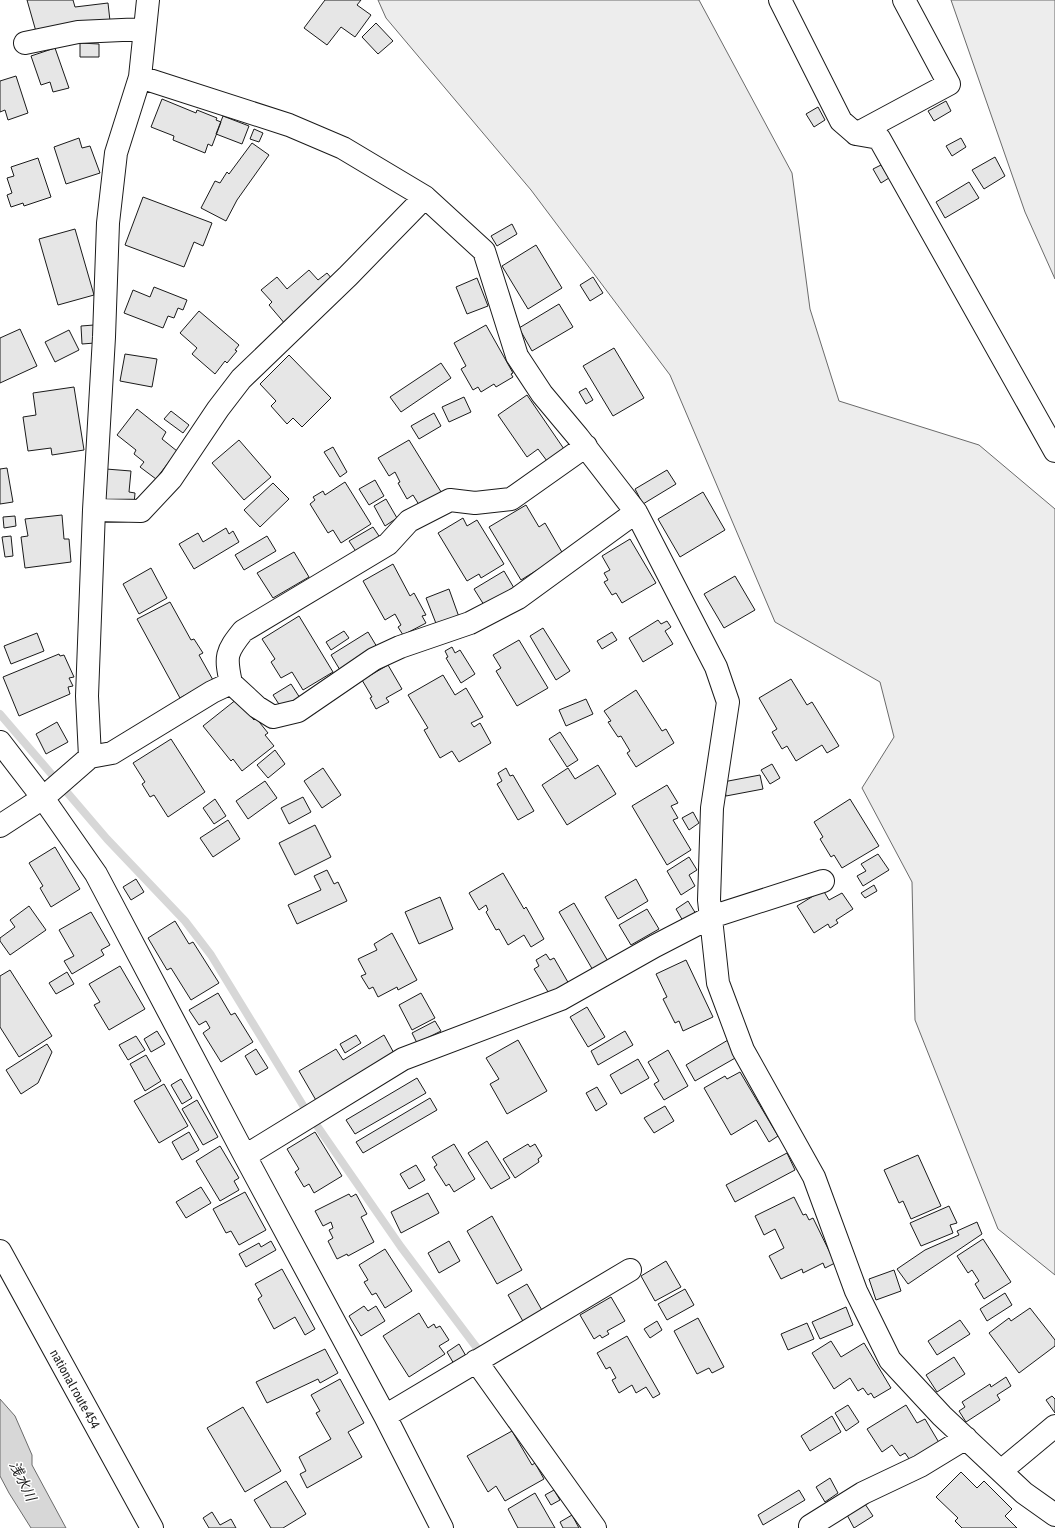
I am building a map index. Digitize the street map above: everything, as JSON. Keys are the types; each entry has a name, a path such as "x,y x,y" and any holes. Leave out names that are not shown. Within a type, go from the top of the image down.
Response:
{"main road":[{"path":"90,757 87,696 94,510 104,337 108,223 116,153 140,77 148,0"},
{"path":"780,0 841,121 856,134 879,138 1055,451"},
{"path":"856,134 949,84 904,0"},
{"path":"25,44 78,32 144,29"},
{"path":"140,77 296,128 343,148 425,197 484,251 517,356 542,394 586,446 636,512 716,668 728,702 712,808 709,900 718,983 743,1050 814,1177 856,1291 890,1360 942,1416 1024,1493 1055,1515"},
{"path":"94,510 141,511 171,478 218,409 241,379 348,276 425,197"},
{"path":"586,446 510,499 475,503 450,500 409,521 388,544 243,631 230,647 226,662 231,683 257,707 273,717 298,711 374,659 400,647 470,623 518,598 636,512"},
{"path":"0,826 43,798 90,757 112,753 212,692 231,683"},
{"path":"0,742 43,798 96,874 245,1156 385,1416 442,1528"},
{"path":"245,1156 402,1059 561,999 655,946 711,917 823,881"},
{"name":"national route 454","path":"0,1251 152,1528"},
{"path":"385,1416 630,1270"},
{"path":"476,1361 595,1528"},
{"path":"1001,1471 1055,1426"},
{"path":"810,1526 863,1493 920,1466 966,1438"}],"shaded area":[{"path":"378,0 699,0 792,173 810,309 839,401 979,445 1055,509 1055,1275 998,1229 915,1020 912,882 862,788 894,737 880,682 775,622 670,375 531,190 386,18"},
{"path":"951,0 1055,0 1055,279 1025,212"}],"water":[{"name":"浅水川","path":"0,1399 15,1416 32,1455 32,1465 66,1528 31,1528 0,1476"}],"building":[{"path":"27,0 73,0 75,7 108,3 110,21 37,35"},
{"path":"325,0 361,0 357,5 371,15 355,37 341,27 327,45 304,28"},
{"path":"376,23 393,41 378,54 362,37"},
{"path":"80,43 99,44 99,57 80,57"},
{"path":"55,48 69,88 53,92 50,82 41,85 31,56"},
{"path":"16,76 28,113 8,120 5,110 0,112 0,81"},
{"path":"162,99 196,113 197,110 217,118 216,120 221,122 212,146 208,144 205,153 173,140 174,136 151,127"},
{"path":"946,101 951,111 934,121 928,111"},
{"path":"818,107 825,120 814,127 806,114"},
{"path":"223,116 249,126 242,144 216,134"},
{"path":"254,129 263,133 259,142 250,139"},
{"path":"79,138 82,148 90,146 100,173 66,184 54,147"},
{"path":"961,138 966,147 952,156 946,146"},
{"path":"252,143 269,155 237,200 226,221 201,208 215,181 220,183 227,172 229,174"},
{"path":"995,157 1005,176 984,189 972,170"},
{"path":"38,158 51,197 24,206 23,203 11,207 7,195 12,193 7,178 14,176 11,167"},
{"path":"881,165 889,178 881,183 873,169"},
{"path":"969,182 979,198 945,218 936,202"},
{"path":"143,197 212,223 203,246 194,242 184,267 125,245"},
{"path":"512,224 517,234 497,246 491,236"},
{"path":"75,229 94,295 58,305 39,239"},
{"path":"536,245 562,288 528,309 502,266"},
{"path":"309,270 318,280 327,273 333,280 286,325 269,305 272,302 261,290 277,277 287,289"},
{"path":"593,277 603,293 590,301 580,285"},
{"path":"477,278 488,306 467,314 456,287"},
{"path":"154,287 187,300 183,310 178,308 174,318 168,316 163,328 124,313 133,290 150,297"},
{"path":"559,304 573,327 532,351 519,328"},
{"path":"199,311 239,345 235,350 237,351 227,363 225,361 215,374 192,354 197,348 180,333"},
{"path":"94,325 95,343 82,344 81,326"},
{"path":"486,325 513,373 511,374 513,377 496,387 494,384 481,392 478,387 473,390 461,369 466,366 454,343"},
{"path":"20,329 37,366 0,383 0,338"},
{"path":"69,330 79,350 55,362 45,342"},
{"path":"614,348 644,398 613,416 583,366"},
{"path":"125,354 157,359 152,387 120,381"},
{"path":"289,355 331,398 302,427 293,418 287,424 271,406 276,401 260,384"},
{"path":"441,363 451,378 401,412 390,397"},
{"path":"74,387 84,450 52,455 51,448 28,451 23,417 36,415 33,393"},
{"path":"586,388 593,400 586,404 579,392"},
{"path":"527,395 564,449 547,461 538,449 527,457 498,415"},
{"path":"464,397 471,412 449,422 442,407"},
{"path":"137,409 166,432 162,439 177,451 156,479 140,467 144,462 134,454 136,450 117,435"},
{"path":"171,411 189,425 183,433 164,419"},
{"path":"434,413 441,426 419,439 411,426"},
{"path":"239,440 271,477 244,500 212,463"},
{"path":"409,440 443,495 421,508 413,495 407,499 398,483 400,482 395,472 389,476 378,458"},
{"path":"333,447 347,472 340,477 324,452"},
{"path":"7,468 13,502 0,504 0,469"},
{"path":"106,469 131,471 129,492 135,493 134,504 104,501"},
{"path":"667,470 676,484 643,504 635,489"},
{"path":"375,480 384,496 369,505 359,489"},
{"path":"345,482 371,524 341,543 333,530 328,533 310,504 315,500 313,497 323,491 325,495"},
{"path":"273,483 289,499 260,527 244,510"},
{"path":"703,492 725,530 680,557 658,519"},
{"path":"386,499 397,518 385,526 374,506"},
{"path":"526,505 539,527 545,523 563,554 521,580 489,527"},
{"path":"62,515 64,539 69,539 71,562 25,568 21,537 28,536 25,519"},
{"path":"15,516 16,526 4,528 3,517"},
{"path":"463,518 467,526 477,520 504,564 481,578 479,574 467,581 438,533"},
{"path":"373,527 381,539 357,553 349,541"},
{"path":"226,528 229,534 233,531 239,542 194,569 179,544 198,533 203,542"},
{"path":"11,536 13,556 5,557 2,537"},
{"path":"267,536 276,551 244,570 235,555"},
{"path":"630,539 656,583 622,603 616,593 612,595 604,582 608,580 604,573 610,570 602,556"},
{"path":"294,552 309,577 273,598 257,573"},
{"path":"393,564 410,596 414,593 426,615 422,616 426,623 403,635 398,627 401,625 395,614 385,620 363,581"},
{"path":"151,568 167,598 139,614 123,584"},
{"path":"504,571 514,588 484,605 474,589"},
{"path":"735,576 755,610 724,628 704,594"},
{"path":"449,589 459,617 437,626 426,598"},
{"path":"170,602 191,640 194,639 203,653 199,655 213,680 180,698 137,619"},
{"path":"299,616 333,672 303,690 292,672 281,678 271,662 275,659 262,639"},
{"path":"658,620 661,624 667,621 671,627 665,631 673,644 643,662 629,638"},
{"path":"543,628 570,671 556,680 530,636"},
{"path":"344,631 349,638 331,650 326,642"},
{"path":"368,632 377,647 340,670 331,655"},
{"path":"612,632 617,640 602,649 597,641"},
{"path":"37,633 44,651 11,664 4,646"},
{"path":"519,640 548,688 517,706 496,671 501,668 493,655"},
{"path":"452,647 455,653 460,650 475,674 461,683 446,658 448,657 445,651"},
{"path":"59,654 60,656 64,655 74,677 69,678 73,686 68,687 70,694 19,716 3,677"},
{"path":"388,665 402,689 386,698 389,702 376,709 370,698 372,697 362,680"},
{"path":"443,675 455,695 466,688 483,717 471,723 474,727 480,723 491,743 459,762 452,751 440,758 424,730 428,728 408,695"},
{"path":"791,679 807,705 812,702 839,746 827,753 822,745 796,761 787,746 782,749 772,732 777,729 759,698"},
{"path":"291,684 300,698 282,709 273,695"},
{"path":"636,690 662,731 666,729 674,743 636,767 627,753 630,751 621,736 618,737 608,722 611,721 604,711"},
{"path":"237,699 254,720 256,718 268,733 265,735 274,746 242,771 233,759 231,761 203,726"},
{"path":"586,699 593,714 566,726 559,710"},
{"path":"57,722 68,742 46,754 36,734"},
{"path":"560,732 578,760 567,767 549,739"},
{"path":"171,739 205,792 168,817 154,795 150,797 142,784 145,782 133,763"},
{"path":"275,750 285,764 268,778 257,765"},
{"path":"772,764 780,778 770,784 761,770"},
{"path":"598,765 616,794 567,825 542,785 568,768 575,779"},
{"path":"323,768 341,795 322,808 304,781"},
{"path":"506,768 510,776 513,775 534,811 518,820 497,784 502,781 498,773"},
{"path":"760,775 763,789 726,796 723,782"},
{"path":"265,781 277,798 248,819 236,801"},
{"path":"667,785 678,803 671,806 678,818 673,820 691,850 667,865 632,806"},
{"path":"303,797 311,812 289,824 281,808"},
{"path":"215,799 226,816 214,824 203,808"},
{"path":"850,799 879,846 842,868 834,855 831,857 820,839 823,837 814,822"},
{"path":"693,812 699,823 689,830 682,818"},
{"path":"228,820 240,839 213,857 200,838"},
{"path":"315,825 331,857 295,875 279,843"},
{"path":"55,847 80,889 51,907 40,888 43,886 29,863"},
{"path":"878,854 889,870 863,886 857,876 866,871 861,864"},
{"path":"689,857 697,870 689,875 695,886 681,895 667,871"},
{"path":"327,870 334,884 338,882 347,901 297,924 288,905 321,890 314,876"},
{"path":"503,873 524,909 526,907 544,939 531,947 524,935 508,945 499,929 496,930 486,912 488,910 486,905 479,910 469,893"},
{"path":"136,879 144,892 131,900 123,887"},
{"path":"636,879 648,901 618,919 605,897"},
{"path":"874,885 877,891 865,898 861,893"},
{"path":"823,890 829,900 842,893 853,909 836,920 838,923 830,928 828,924 814,933 797,906"},
{"path":"440,897 453,929 419,944 405,912"},
{"path":"688,901 696,914 683,921 676,909"},
{"path":"574,903 609,963 594,972 559,912"},
{"path":"29,906 46,930 10,955 0,941 0,938 15,927 10,920"},
{"path":"647,909 659,929 631,945 619,925"},
{"path":"91,912 110,945 101,950 104,955 72,974 64,961 74,956 59,930"},
{"path":"175,921 189,944 193,942 219,983 191,1000 171,968 167,970 148,938"},
{"path":"392,933 417,980 398,990 397,987 378,997 373,987 369,989 361,976 366,974 358,959 377,950 374,944"},
{"path":"546,954 550,960 554,958 569,984 550,995 534,969 539,966 536,960"},
{"path":"686,960 713,1017 683,1031 679,1021 675,1023 663,999 667,997 656,974"},
{"path":"120,966 145,1009 109,1030 94,1005 100,1002 89,984"},
{"path":"10,970 52,1036 19,1057 0,1027 0,976"},
{"path":"67,972 74,984 56,994 49,983"},
{"path":"218,993 231,1015 235,1013 253,1042 221,1062 203,1033 210,1028 206,1021 199,1025 189,1010"},
{"path":"421,993 435,1018 412,1030 399,1005"},
{"path":"587,1007 605,1037 588,1047 570,1017"},
{"path":"435,1021 441,1031 417,1043 412,1033"},
{"path":"157,1031 165,1044 151,1052 144,1039"},
{"path":"625,1031 633,1045 598,1065 591,1051"},
{"path":"356,1035 361,1043 345,1053 340,1044"},
{"path":"384,1035 395,1055 317,1102 299,1071 336,1049 343,1060"},
{"path":"136,1036 145,1050 128,1060 119,1045"},
{"path":"518,1040 547,1091 507,1114 490,1084 499,1079 486,1058"},
{"path":"728,1040 737,1057 695,1081 686,1065"},
{"path":"47,1044 52,1052 38,1083 21,1094 6,1070"},
{"path":"256,1049 268,1068 256,1075 245,1056"},
{"path":"668,1050 688,1086 664,1100 654,1084 659,1081 648,1062"},
{"path":"146,1055 161,1081 145,1091 130,1064"},
{"path":"638,1059 649,1078 621,1094 610,1075"},
{"path":"740,1072 778,1136 769,1142 756,1120 731,1135 704,1088 725,1076 727,1079"},
{"path":"417,1078 426,1093 355,1134 346,1120"},
{"path":"181,1079 192,1098 182,1104 171,1085"},
{"path":"164,1084 188,1126 159,1143 134,1101"},
{"path":"597,1087 607,1104 596,1111 586,1093"},
{"path":"430,1098 437,1110 363,1153 356,1142"},
{"path":"197,1100 218,1137 203,1145 182,1109"},
{"path":"665,1106 674,1121 654,1133 644,1118"},
{"path":"189,1132 199,1150 182,1160 172,1142"},
{"path":"315,1132 342,1176 314,1193 309,1184 304,1187 295,1172 299,1169 287,1149"},
{"path":"487,1141 510,1178 491,1189 468,1153"},
{"path":"454,1144 475,1179 454,1192 449,1184 446,1186 434,1167 437,1165 432,1157"},
{"path":"528,1144 530,1147 535,1144 542,1156 538,1159 539,1162 515,1178 503,1159"},
{"path":"220,1146 239,1178 234,1181 239,1190 220,1201 196,1161"},
{"path":"787,1153 795,1170 735,1202 726,1185"},
{"path":"918,1155 941,1206 911,1219 903,1201 899,1203 884,1170"},
{"path":"416,1165 425,1180 409,1189 400,1174"},
{"path":"201,1187 211,1203 186,1218 176,1202"},
{"path":"245,1192 266,1230 239,1245 231,1231 226,1233 213,1209"},
{"path":"428,1193 439,1213 401,1233 391,1212"},
{"path":"349,1194 351,1197 356,1194 367,1214 361,1217 374,1242 348,1256 347,1254 337,1259 328,1241 333,1238 329,1230 333,1228 331,1222 323,1226 315,1211"},
{"path":"794,1197 803,1215 806,1214 809,1220 813,1218 835,1263 825,1268 823,1263 803,1273 802,1269 781,1279 769,1256 784,1248 775,1229 764,1235 755,1216"},
{"path":"949,1206 957,1223 950,1225 953,1233 921,1246 910,1223"},
{"path":"492,1216 522,1270 497,1284 467,1231"},
{"path":"977,1222 982,1234 908,1284 897,1269 925,1250 959,1235 957,1231"},
{"path":"983,1239 1011,1282 984,1299 975,1284 979,1281 972,1270 968,1273 957,1256"},
{"path":"271,1241 276,1250 246,1267 239,1254 259,1243 261,1247"},
{"path":"449,1241 460,1261 439,1273 428,1253"},
{"path":"385,1249 412,1291 385,1308 376,1293 372,1295 364,1282 368,1280 359,1265"},
{"path":"666,1261 681,1287 655,1301 641,1276"},
{"path":"282,1269 315,1329 305,1335 295,1317 274,1329 258,1299 262,1296 255,1284"},
{"path":"894,1270 901,1291 876,1300 869,1279"},
{"path":"527,1284 543,1312 524,1323 508,1295"},
{"path":"685,1289 694,1305 667,1320 658,1304"},
{"path":"1005,1293 1012,1305 987,1321 980,1309"},
{"path":"611,1297 625,1321 607,1331 609,1334 602,1338 600,1335 594,1339 580,1315"},
{"path":"364,1306 368,1311 376,1306 385,1321 361,1336 349,1316"},
{"path":"846,1307 853,1325 820,1339 812,1322"},
{"path":"1030,1308 1055,1340 1055,1346 1019,1373 989,1333 1009,1318 1011,1321"},
{"path":"419,1313 428,1328 434,1324 436,1328 440,1326 449,1340 439,1346 445,1354 409,1377 383,1336"},
{"path":"698,1318 724,1367 712,1373 709,1368 697,1374 674,1331"},
{"path":"960,1320 970,1334 937,1355 928,1341"},
{"path":"657,1321 662,1330 650,1338 644,1329"},
{"path":"807,1323 814,1339 788,1350 781,1334"},
{"path":"627,1336 660,1394 653,1398 646,1387 636,1393 632,1385 619,1393 612,1380 616,1378 610,1367 606,1369 597,1353"},
{"path":"831,1341 841,1357 864,1343 891,1388 874,1398 871,1393 868,1395 863,1388 858,1391 850,1378 834,1389 812,1353"},
{"path":"459,1344 466,1356 454,1364 447,1352"},
{"path":"325,1349 338,1373 320,1383 318,1379 267,1403 256,1382"},
{"path":"954,1357 965,1374 937,1392 926,1375"},
{"path":"1006,1377 1011,1386 997,1395 1000,1400 966,1422 959,1411 965,1407 962,1402 990,1384 991,1387"},
{"path":"340,1379 364,1423 348,1432 362,1457 307,1488 300,1474 306,1471 299,1457 331,1439 316,1413 320,1411 311,1395"},
{"path":"1052,1396 1055,1399 1055,1413 1046,1400"},
{"path":"848,1405 859,1422 846,1431 835,1413"},
{"path":"906,1405 917,1423 925,1419 941,1446 912,1463 905,1453 900,1456 892,1445 882,1452 867,1429"},
{"path":"243,1407 281,1471 245,1492 207,1428"},
{"path":"832,1416 841,1432 810,1451 801,1436"},
{"path":"512,1431 532,1465 535,1463 544,1479 505,1501 496,1486 488,1492 467,1456"},
{"path":"961,1472 977,1488 984,1481 1012,1509 1005,1516 1017,1528 962,1528 955,1521 958,1518 936,1497"},
{"path":"830,1478 838,1493 825,1502 816,1487"},
{"path":"286,1481 306,1514 283,1528 271,1528 254,1500"},
{"path":"554,1490 560,1500 551,1505 545,1495"},
{"path":"799,1490 805,1500 763,1525 758,1515"},
{"path":"535,1493 555,1528 518,1528 508,1509"},
{"path":"865,1504 873,1516 854,1528 847,1515"},
{"path":"212,1512 220,1525 231,1519 236,1528 209,1528 203,1518"},
{"path":"572,1515 579,1528 563,1528 560,1522"}],"waterway":[{"path":"0,714 107,839 185,921 211,955 304,1107 401,1247 483,1356"}]}
